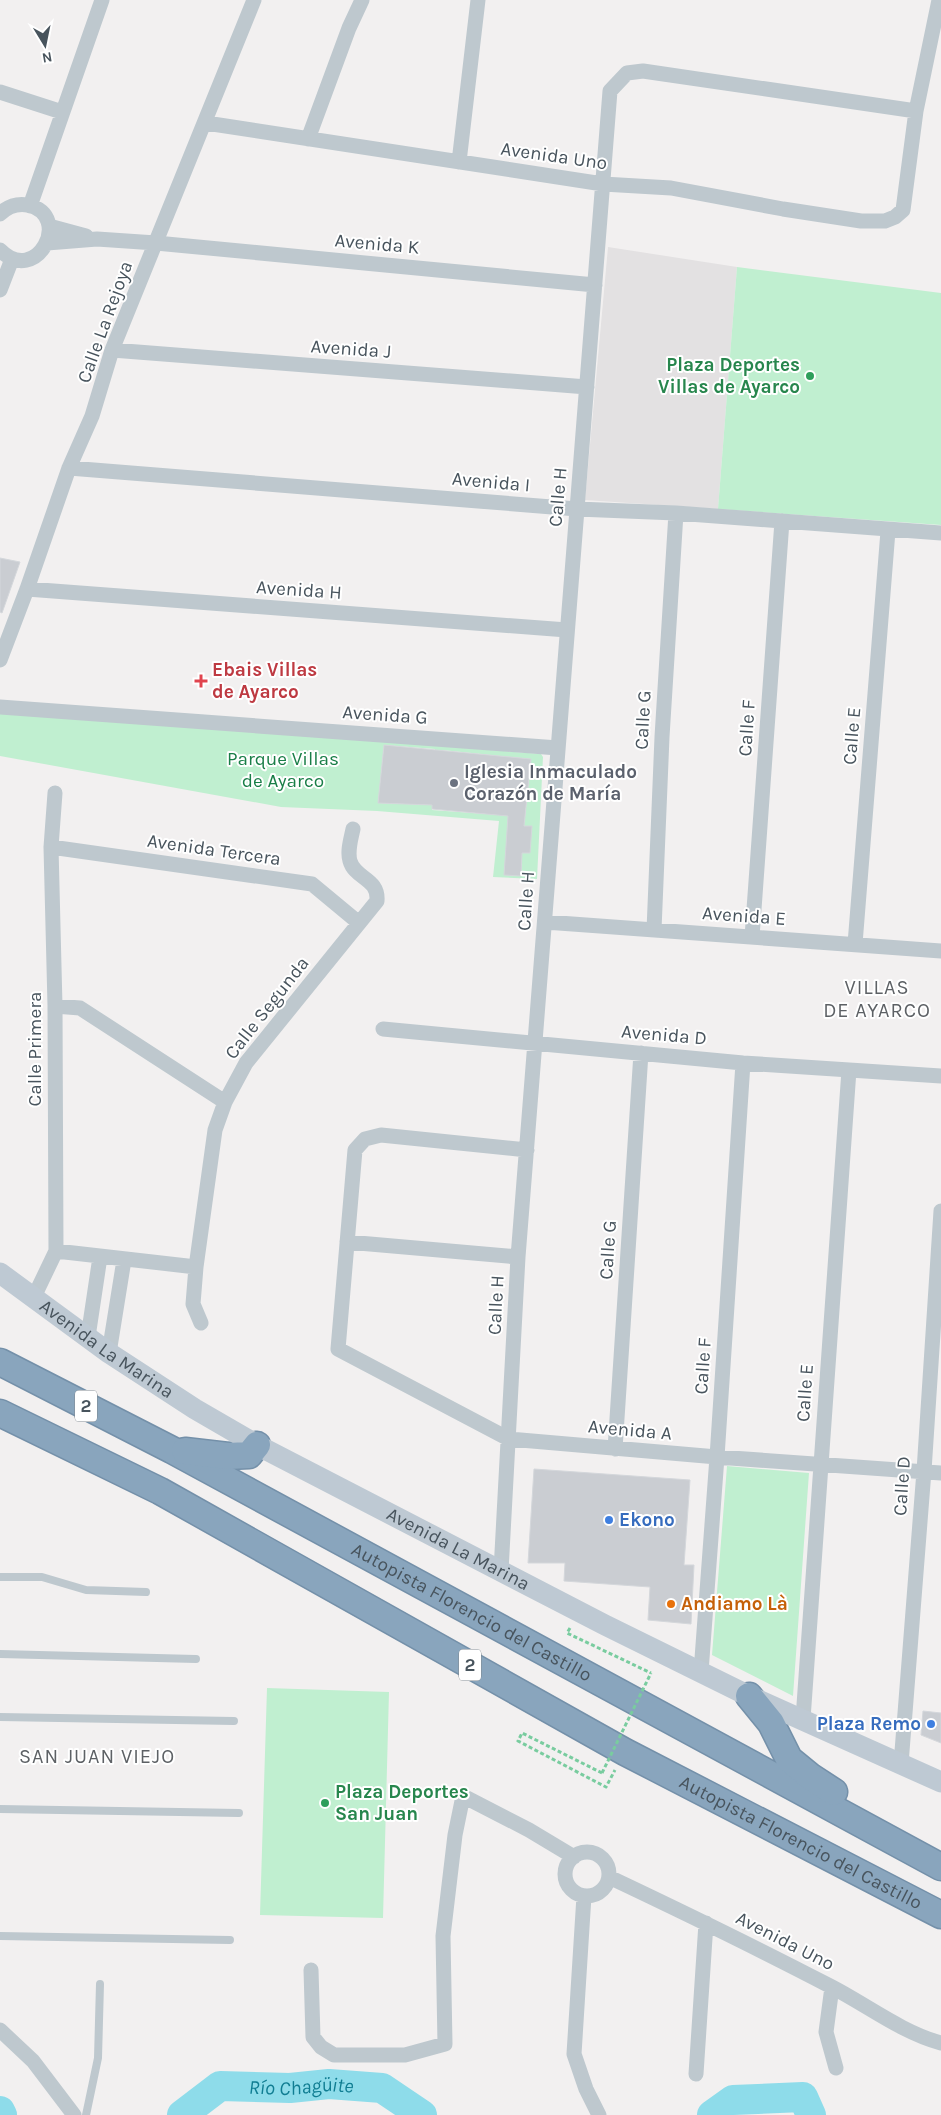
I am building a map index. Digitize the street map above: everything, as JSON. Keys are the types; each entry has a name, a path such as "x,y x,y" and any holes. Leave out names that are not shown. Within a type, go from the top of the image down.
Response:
{"highway":[{"name":"Autopista Florencio del Castillo","path":"0,1362 172,1450 935,1864"},
{"name":"Autopista Florencio del Castillo","path":"2,1415 160,1491 625,1752 941,1915"},
{"path":"172,1450 228,1456 249,1455 257,1445"},
{"path":"750,1696 771,1723 789,1759 811,1778 882,1821 935,1864"}],"street":[{"path":"30,206 102,0"},
{"name":"Calle La Rejoya","path":"0,660 69,468 92,416 112,350 206,123 254,0"},
{"path":"308,139 349,28 362,0"},
{"path":"459,162 478,0"},
{"path":"916,111 939,0"},
{"name":"Calle H","path":"501,1571 518,1257 610,90 627,73 643,71 916,111"},
{"path":"0,92 62,112"},
{"name":"Avenida Uno","path":"206,123 603,184 672,188 783,209 868,222 885,221 895,217 903,210 916,111"},
{"path":"0,214 12,206 30,206 39,210 49,226 47,243 42,250 29,259 6,255 0,290"},
{"path":"49,226 97,239"},
{"path":"47,243 97,239"},
{"name":"Avenida K","path":"97,239 594,285"},
{"name":"Avenida J","path":"112,350 587,387"},
{"name":"Avenida I","path":"69,468 577,509 676,513 941,534"},
{"name":"Calle G","path":"654,930 662,737 676,513"},
{"name":"Calle F","path":"752,937 782,521"},
{"name":"Calle E","path":"855,944 888,530"},
{"name":"Avenida H","path":"27,589 568,630"},
{"name":"Avenida G","path":"0,708 558,748"},
{"name":"Calle Primera","path":"33,1299 56,1251 55,1006 51,847 55,793"},
{"name":"Calle Segunda","path":"201,1323 194,1304 196,1267 215,1130 225,1102 246,1062 377,901 378,893 374,885 353,868 350,861 349,854 353,829"},
{"name":"Avenida Tercera","path":"51,847 312,884 359,924"},
{"name":"Avenida E","path":"545,922 941,950"},
{"path":"55,1006 80,1008 225,1102"},
{"name":"Avenida D","path":"383,1029 743,1063 941,1076"},
{"name":"Calle G","path":"615,1449 641,1053"},
{"name":"Calle F","path":"701,1672 718,1457 743,1063"},
{"name":"Calle E","path":"803,1719 849,1070"},
{"path":"518,1257 347,1242 355,1150 365,1139 380,1135 527,1150"},
{"name":"Calle D","path":"901,1764 924,1471 941,1211"},
{"name":"Avenida A","path":"347,1242 338,1349 509,1439 615,1449 941,1473"},
{"path":"56,1251 196,1267"},
{"path":"88,1337 100,1257"},
{"path":"109,1353 124,1260"},
{"name":"Avenida La Marina","path":"0,1273 109,1353 195,1409 257,1445 605,1625 750,1696 941,1782"},
{"path":"311,1970 313,2037 321,2047 334,2055 405,2055 445,2044 443,1936 463,1796 529,1830 574,1857"},
{"path":"590,1852 598,1855 605,1861 609,1869 609,1877 605,1888 595,1895 584,1896 572,1891 566,1880 566,1867 574,1857 590,1852"},
{"name":"Avenida Uno","path":"609,1877 706,1923 832,1987 920,2037 941,2043"},
{"path":"584,1896 574,2054 586,2088 599,2115"},
{"path":"696,2074 706,1923"},
{"path":"832,1987 826,2032 836,2068"},
{"path":"0,2030 33,2061 74,2115"}],"lane":[{"path":"0,1577 42,1577 86,1590 146,1592"},
{"path":"0,1654 196,1659"},
{"path":"0,1717 234,1721"},
{"path":"0,1809 239,1813"},
{"path":"0,1936 230,1940"},
{"path":"86,2115 98,2058 100,1984"}],"path":[{"path":"572,1624 567,1633 651,1673 602,1773 522,1733 518,1742 606,1787 625,1752"}],"shaded area":[{"path":"608,247 737,267 718,509 585,500"}],"green space":[{"path":"737,267 941,293 941,525 718,509"},
{"name":"Parque Villas de Ayarco","path":"0,712 541,754 543,757 537,879 493,877 499,821 377,811 281,807 0,756","holes":["384,745 435,749 434,762 440,762 442,750 531,759 525,817 432,810 432,805 378,803"]},
{"path":"727,1466 809,1473 793,1696 712,1655"},
{"name":"Plaza Deportes San Juan","path":"267,1688 389,1692 383,1918 260,1915"}],"building":[{"path":"0,558 20,562 2,613 0,612"},
{"name":"Iglesia Inmaculado Corazón de María","path":"384,745 531,759 524,826 532,826 530,853 522,853 521,876 504,875 508,816 432,809 432,805 378,803"},
{"name":"Ekono","path":"534,1469 690,1480 684,1565 694,1565 691,1624 648,1620 650,1587 564,1581 565,1563 528,1563"},
{"name":"Plaza Remo","path":"923,1711 941,1713 941,1743 921,1735"}],"waterway":[{"name":"Río Chagüite","path":"182,2115 220,2086 290,2088 329,2084 382,2088 422,2115"},
{"name":"Río Chagüite","path":"712,2115 733,2100 803,2097 811,2115"},
{"name":"Río Chagüite","path":"0,2111 2,2115"}],"place":[{"name":"Plaza Deportes Villas de Ayarco","path":"810,376"},
{"name":"Ebais Villas de Ayarco","path":"201,681"},
{"name":"Iglesia Inmaculado Corazón de María","path":"454,783"},
{"name":"Ekono","path":"609,1520"},
{"name":"Andiamo Là","path":"671,1604"},
{"name":"Plaza Remo","path":"931,1724"},
{"name":"Plaza Deportes San Juan","path":"325,1803"}],"district":[{"name":"VILLAS DE AYARCO","path":"877,998"},
{"name":"SAN JUAN VIEJO","path":"97,1756"}]}
